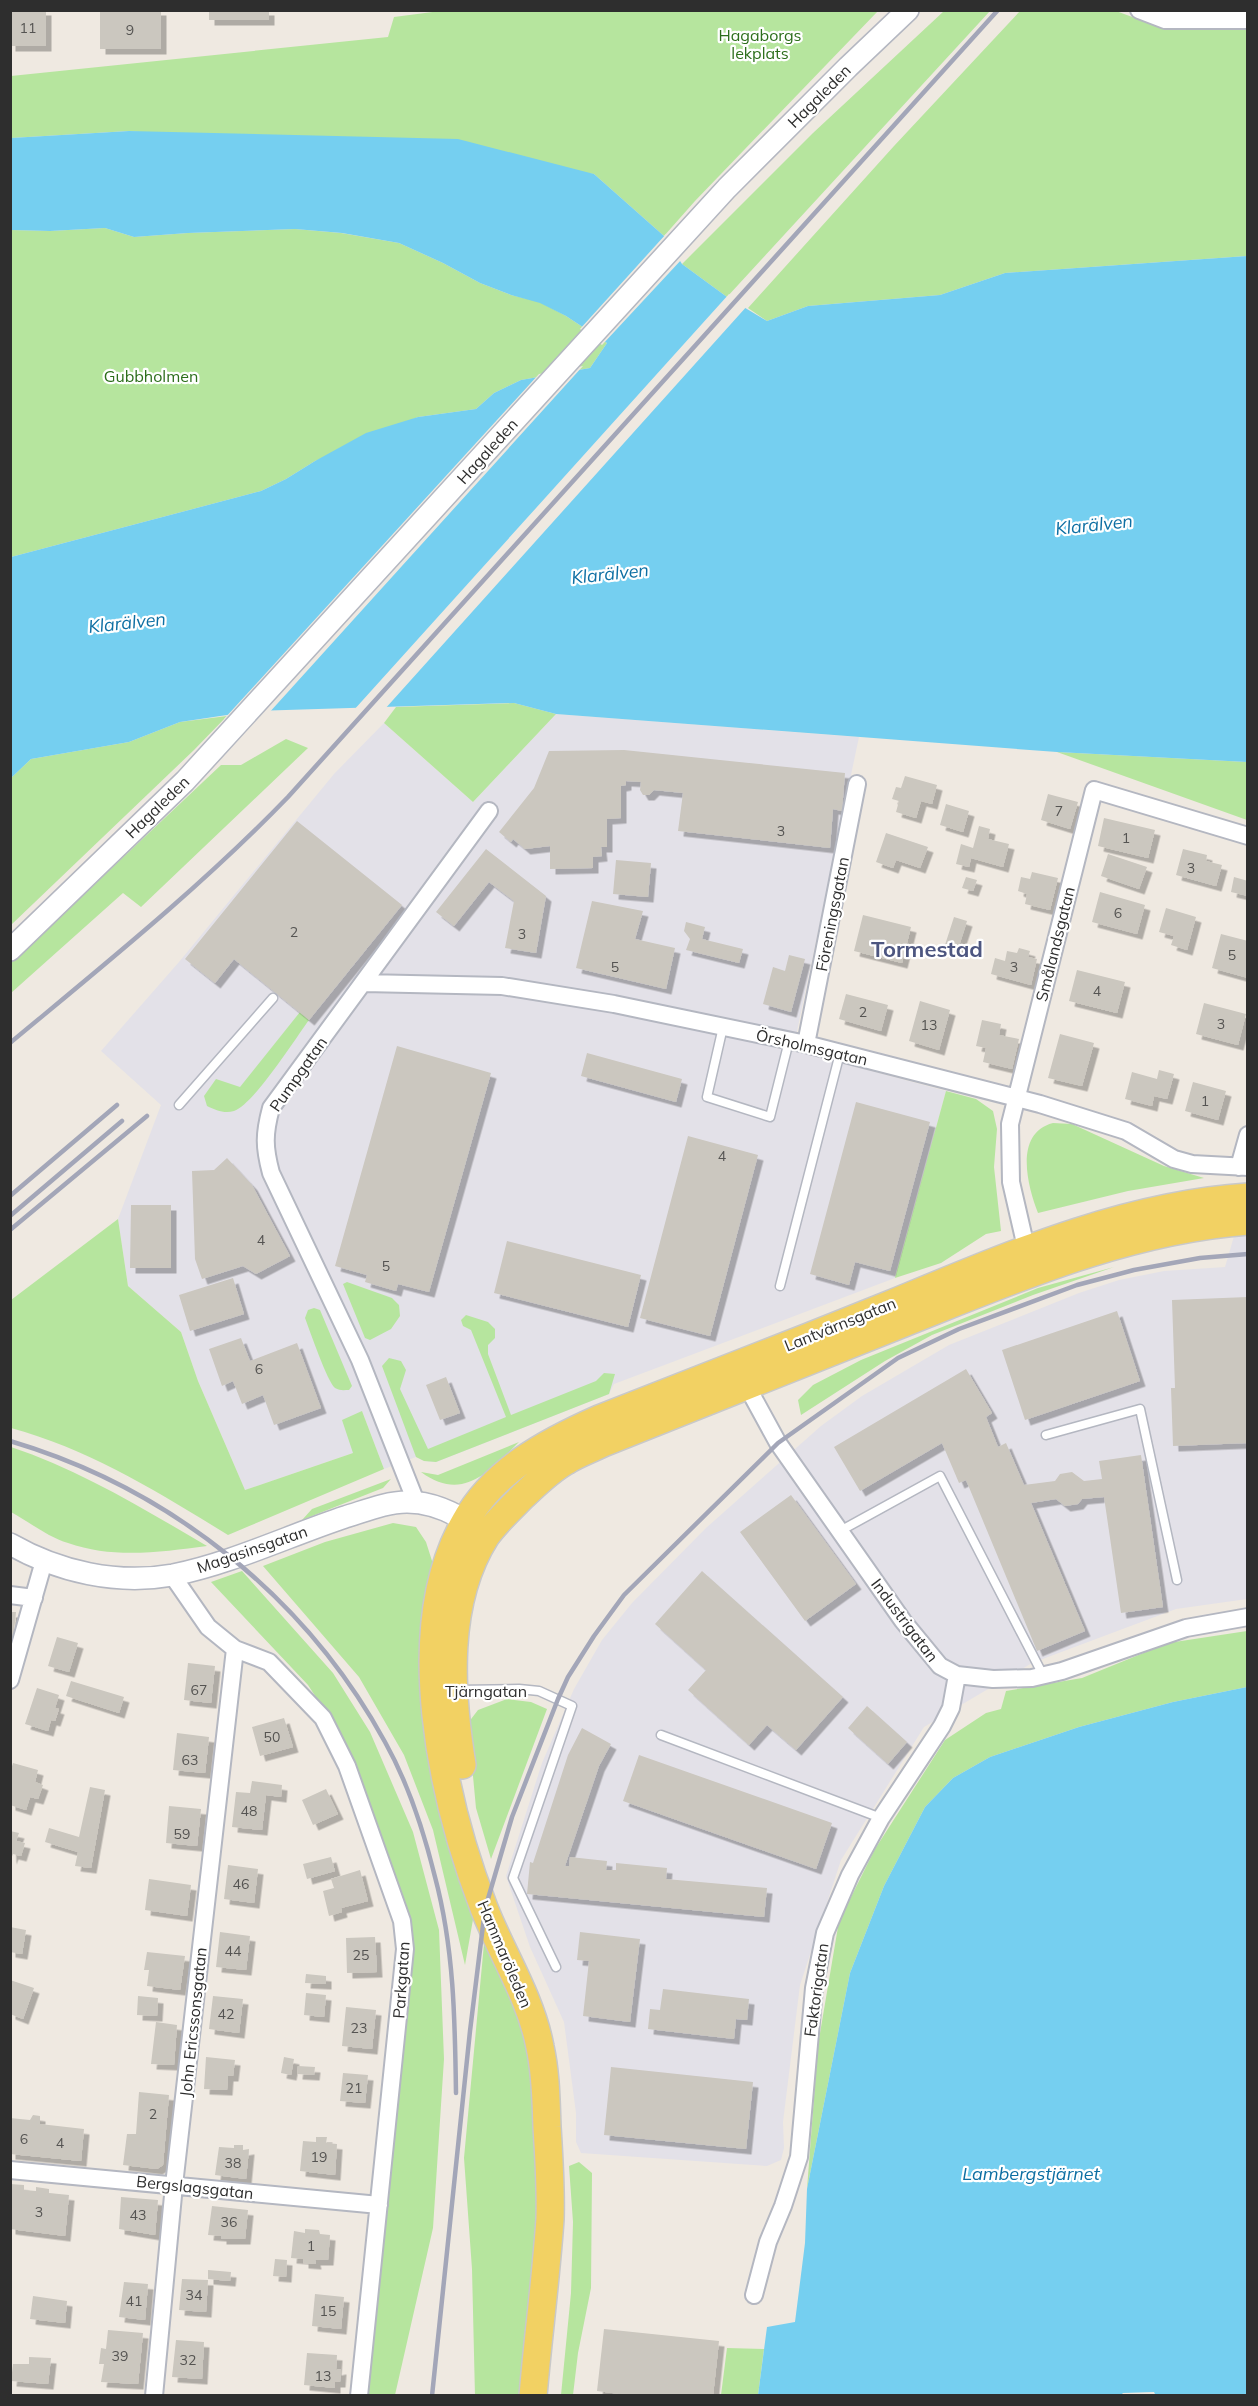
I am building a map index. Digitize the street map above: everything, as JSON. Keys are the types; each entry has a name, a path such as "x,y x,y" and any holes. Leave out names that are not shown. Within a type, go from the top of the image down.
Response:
{"main road":[{"name":"Lantvärnsgatan","path":"476,1528 488,1491 521,1459 555,1438 599,1419 742,1376 1029,1261 1136,1214 1177,1205 1248,1197"},
{"name":"Lantvärnsgatan","path":"1029,1261 1090,1253 1162,1234 1219,1223 1248,1221"},
{"name":"Hammaröleden","path":"476,1528 473,1562 461,1600 444,1691 442,1754 466,1858 485,1909 536,2026 545,2076 549,2219 533,2396"},
{"name":"Hammaröleden","path":"444,1691 460,1753 479,1851 491,1886 541,1997 550,2021 556,2049 559,2077 562,2219 547,2396"}],"street":[{"name":"Hagaleden","path":"10,951 68,892 185,781 727,189 908,10"},
{"path":"1139,10 1165,20 1223,15 1248,20"},
{"name":"Föreningsgatan","path":"806,1044 857,784"},
{"name":"Smålandsgatan","path":"1016,1098 1094,790 1248,836"},
{"name":"Pumpgatan","path":"416,1502 360,1360 271,1173 265,1152 265,1131 271,1108 489,811"},
{"name":"Hagaleden","path":"10,940 68,892"},
{"name":"Örsholmsgatan","path":"364,983 502,986 614,1004 806,1044 1089,1117 1126,1131 1174,1159 1192,1164 1243,1167"},
{"path":"1016,1098 1010,1133 1011,1182 1029,1261"},
{"path":"1243,1167 1248,1135"},
{"name":"Industrigatan","path":"742,1376 778,1443 923,1648 940,1666 957,1675 1014,1680 1043,1675 1062,1671 1186,1628 1248,1617"},
{"name":"Magasinsgatan","path":"10,1544 44,1562 93,1575 119,1578 172,1575 233,1558 327,1523 394,1503 416,1502 445,1509 476,1528"},
{"path":"10,1680 44,1562"},
{"name":"Parkgatan","path":"172,1575 208,1627 235,1649 269,1662 322,1718 347,1766 402,1921 405,1949 359,2396"},
{"path":"10,1595 34,1598"},
{"name":"John Ericssonsgatan","path":"153,2396 174,2185 235,1649"},
{"name":"Faktorigatan","path":"754,2295 768,2242 799,2157 814,1988 825,1933 850,1875 881,1818 942,1726 951,1708 957,1675"},
{"name":"Bergslagsgatan","path":"10,2170 379,2205"}],"lane":[{"path":"179,1105 273,998"},
{"path":"723,1027 707,1097 770,1117 789,1041"},
{"path":"780,1286 840,1053"},
{"path":"1046,1435 1140,1410 1177,1581"},
{"path":"840,1531 940,1476 1043,1675"},
{"name":"Tjärngatan","path":"444,1691 519,1689 539,1691 572,1706 513,1878 556,1967"},
{"path":"661,1735 881,1818"}],"shaded area":[{"path":"556,714 859,737 793,1050 946,1091 895,1278 614,1384 609,1394 436,1462 424,1461 416,1457 384,1469 362,1411 353,1453 245,1490 198,1381 181,1332 128,1286 118,1219 161,1105 101,1051 179,962 334,774 384,723 473,802"},
{"path":"1247,1192 1247,1599 1176,1609 1032,1663 924,1727 841,1860 800,1985 783,2122 784,2148 781,2160 767,2166 581,2153 576,2142 576,2113 564,2022 530,1947 506,1876 542,1763 574,1689 602,1640 632,1603 706,1528 821,1426 862,1396 949,1345 1079,1293 1119,1280 1164,1271 1225,1267"}],"green space":[{"name":"Hagaborgs lekplats","path":"448,10 878,11 664,236 594,174 129,131 11,138 11,76 388,37 394,17"},
{"path":"944,11 990,11 727,297 682,264 813,133"},
{"path":"1020,11 1116,11 1162,28 1247,30 1247,256 1005,273 940,295 808,306 767,321 748,308 894,146"},
{"name":"Gubbholmen","path":"105,228 134,237 295,229 341,233 399,243 480,283 511,295 540,302 607,343 590,368 521,380 494,393 476,409 418,417 315,461 261,491 11,557 11,230 50,231"},
{"path":"514,703 556,714 473,802 384,723 396,707"},
{"path":"227,716 11,925 11,778 31,759 129,742 180,722"},
{"path":"286,739 308,748 141,907 123,893 11,993 11,963 221,765 241,765"},
{"path":"1057,752 1247,762 1247,820"},
{"path":"300,1012 309,1020 274,1070 252,1096 242,1106 230,1112 207,1106 204,1096 216,1079 240,1087"},
{"path":"946,1091 976,1099 993,1111 997,1129 994,1167 1001,1231 986,1234 941,1263 895,1278"},
{"path":"1053,1123 1072,1124 1164,1166 1204,1178 1128,1191 1038,1213 1030,1189 1028,1148 1033,1137 1041,1129"},
{"path":"118,1219 128,1286 181,1332 198,1381 245,1490 353,1453 342,1420 362,1411 384,1469 228,1535 150,1488 96,1460 11,1428 11,1300"},
{"path":"1114,1267 1033,1295 932,1335 885,1361 801,1415 798,1400 813,1385 861,1360 1038,1288"},
{"path":"347,1282 392,1298 399,1305 400,1316 391,1329 370,1340 365,1338 343,1284"},
{"path":"314,1308 320,1310 352,1386 349,1390 335,1388 323,1366 305,1318 308,1310"},
{"path":"466,1315 488,1322 495,1329 495,1338 488,1345 488,1354 511,1415 596,1381 604,1373 615,1374 609,1394 436,1462 424,1461 416,1457 382,1366 389,1358 401,1361 406,1370 400,1389 428,1449 506,1417 471,1330 463,1326 461,1320"},
{"path":"519,1442 486,1472 475,1480 463,1484 436,1481 421,1472 438,1475"},
{"path":"11,1447 87,1479 207,1546 155,1552 120,1553 85,1548 53,1537 11,1512"},
{"path":"391,1479 383,1488 302,1520 312,1509"},
{"path":"393,1523 416,1527 426,1542 433,1564 423,1655 475,1908 465,1965 433,1830 404,1755 359,1677 263,1566 325,1542"},
{"path":"242,1571 333,1673 370,1732 413,1832 439,1930 444,2059 433,2228 395,2395 359,2395 382,2218 413,1932 342,1737 308,1685 211,1582"},
{"path":"1247,1631 1247,1687 1173,1702 1079,1727 990,1757 953,1778 925,1807 884,1886 850,1973 807,2189 818,2045 839,1921 875,1849 945,1740 986,1713 1001,1709 1006,1691 1082,1678 1168,1643"},
{"path":"507,1699 531,1702 547,1709 491,1859 476,1808 468,1723 478,1710"},
{"path":"485,1933 521,2017 542,2164 523,2395 475,2396 472,2269 464,2158"},
{"path":"579,2162 592,2173 591,2288 578,2353 573,2395 561,2395 571,2293 573,2222 569,2166"},
{"path":"727,2348 764,2349 758,2395 721,2395"}],"water":[{"name":"Klarälven","path":"129,131 458,139 594,174 664,236 682,264 727,297 767,321 808,306 940,295 1005,273 1247,256 1247,762 1057,752 556,714 514,703 254,711 180,722 129,742 31,759 11,778 11,557 261,491 366,433 418,417 476,409 494,393 521,380 590,368 607,343 566,316 540,303 480,283 399,243 342,233 295,229 134,237 105,228 50,231 11,230 11,138"},
{"name":"Lambergstjärnet","path":"1247,1687 1247,2395 1156,2396 1154,2392 1123,2393 1120,2396 758,2395 767,2327 795,2322 805,2243 807,2189 850,1973 884,1886 925,1807 953,1778 990,1757 1079,1727 1173,1702"}],"pier":[{"path":"666,234 682,259 602,345 580,329"},
{"path":"729,294 748,305 384,710 353,711"},
{"path":"583,366 268,714 224,719 539,374"}],"building":[{"path":"10,10 46,10 46,46 10,46"},
{"path":"100,10 161,10 161,49 100,49"},
{"path":"209,10 269,10 269,20 209,20"},
{"path":"624,750 845,773 842,811 833,809 830,848 678,831 683,793 654,790 649,795 643,795 640,790 641,782 626,781 626,785 621,786 621,818 607,819 607,847 601,847 602,856 593,857 593,868 550,869 550,846 525,849 513,839 511,842 499,832 534,788 549,751"},
{"path":"905,776 937,785 932,804 921,801 916,818 896,812 899,801 892,799 896,787 901,788"},
{"path":"1048,794 1078,802 1070,829 1041,820"},
{"path":"946,804 969,811 963,832 940,825"},
{"path":"1104,818 1155,830 1148,858 1098,846"},
{"path":"297,821 402,905 309,1020 234,959 215,983 185,959"},
{"path":"979,826 990,829 988,839 1009,844 1003,867 971,858 969,867 956,864 961,844 973,848"},
{"path":"886,833 928,847 920,868 896,860 893,868 876,862"},
{"path":"486,849 546,896 536,953 505,948 514,901 489,882 454,926 436,912"},
{"path":"1183,849 1207,855 1206,861 1222,865 1216,886 1176,875"},
{"path":"1108,854 1147,867 1139,889 1101,876"},
{"path":"616,860 651,863 648,897 613,894"},
{"path":"1032,872 1058,878 1050,910 1025,904 1027,894 1018,891 1021,877 1030,879"},
{"path":"966,877 977,880 973,891 962,888"},
{"path":"1234,877 1248,881 1248,896 1231,892"},
{"path":"1100,892 1145,905 1137,934 1092,922"},
{"path":"592,901 643,911 635,939 675,948 666,989 576,968"},
{"path":"1166,908 1196,917 1187,950 1171,945 1174,936 1159,932"},
{"path":"863,915 911,927 902,963 854,951"},
{"path":"954,917 967,921 958,949 945,945"},
{"path":"686,922 705,927 702,939 743,949 739,963 686,950 690,939 684,931"},
{"path":"1221,934 1248,941 1248,978 1212,968"},
{"path":"1019,948 1030,951 1028,957 1037,959 1031,985 991,974 995,958 1005,961 1007,951 1017,953"},
{"path":"789,955 805,959 791,1012 763,1004 773,967 785,971"},
{"path":"1077,970 1125,982 1117,1013 1069,1001"},
{"path":"846,994 888,1005 881,1031 839,1019"},
{"path":"920,1001 950,1010 939,1050 909,1041"},
{"path":"1204,1003 1246,1014 1238,1045 1196,1034"},
{"path":"982,1020 1001,1024 999,1035 1019,1039 1012,1069 983,1062 986,1048 976,1046"},
{"path":"1060,1034 1094,1043 1082,1086 1048,1078"},
{"path":"397,1046 491,1073 429,1292 398,1284 396,1291 365,1282 367,1275 335,1266"},
{"path":"587,1053 682,1079 676,1102 581,1076"},
{"path":"1159,1070 1174,1074 1167,1099 1154,1096 1152,1106 1125,1099 1132,1072 1157,1079"},
{"path":"1193,1082 1226,1091 1218,1120 1185,1111"},
{"path":"856,1102 930,1122 890,1271 855,1262 849,1285 810,1274"},
{"path":"688,1136 758,1155 710,1336 640,1318"},
{"path":"227,1158 252,1185 290,1256 256,1274 243,1266 202,1279 195,1259 192,1171 214,1170"},
{"path":"131,1205 171,1205 171,1268 130,1268"},
{"path":"507,1241 641,1275 628,1327 494,1293"},
{"path":"233,1278 244,1314 190,1331 179,1295"},
{"path":"1248,1297 1248,1443 1173,1446 1171,1388 1175,1388 1172,1300"},
{"path":"1117,1311 1140,1381 1025,1420 1002,1350"},
{"path":"241,1338 250,1361 297,1343 321,1408 274,1425 263,1395 242,1404 233,1381 222,1386 209,1349"},
{"path":"966,1369 992,1413 986,1417 998,1447 1006,1443 1024,1485 1055,1481 1060,1474 1072,1472 1084,1481 1102,1479 1099,1461 1141,1455 1163,1607 1121,1613 1104,1497 1082,1499 1078,1504 1065,1506 1056,1499 1031,1503 1085,1631 1037,1651 966,1480 959,1483 942,1443 860,1491 834,1447"},
{"path":"446,1377 460,1413 440,1420 426,1385"},
{"path":"791,1495 856,1584 805,1621 740,1532"},
{"path":"702,1571 843,1697 796,1750 767,1725 749,1745 688,1690 706,1670 655,1624"},
{"path":"10,1612 16,1612 12,1652 10,1652"},
{"path":"57,1637 78,1643 69,1672 48,1666"},
{"path":"188,1663 215,1666 211,1703 184,1700"},
{"path":"71,1681 124,1697 119,1713 66,1696"},
{"path":"37,1688 59,1695 55,1708 59,1709 55,1721 51,1720 48,1731 25,1724"},
{"path":"867,1706 907,1742 888,1764 848,1728"},
{"path":"284,1718 293,1747 260,1756 252,1727"},
{"path":"582,1728 611,1744 599,1766 565,1866 569,1866 570,1857 607,1861 606,1870 616,1870 616,1863 667,1868 666,1879 767,1888 764,1917 527,1894 530,1862 533,1863 568,1755"},
{"path":"177,1733 209,1737 205,1773 173,1770"},
{"path":"639,1755 832,1823 816,1869 623,1801"},
{"path":"13,1763 38,1770 35,1782 43,1785 38,1799 30,1797 26,1810 10,1805 10,1773"},
{"path":"252,1781 282,1785 281,1797 266,1795 262,1830 232,1827 236,1792 250,1793"},
{"path":"90,1787 105,1790 91,1868 75,1866 78,1852 45,1842 49,1828 79,1837"},
{"path":"326,1789 338,1814 313,1825 302,1800"},
{"path":"169,1806 201,1809 197,1846 166,1843"},
{"path":"10,1831 19,1833 16,1841 25,1843 21,1856 13,1854 11,1859"},
{"path":"331,1857 335,1871 307,1879 303,1864"},
{"path":"228,1865 258,1869 254,1903 224,1899"},
{"path":"360,1870 368,1901 341,1908 342,1912 329,1916 323,1891 334,1888 331,1879"},
{"path":"149,1879 191,1885 187,1916 145,1910"},
{"path":"10,1927 26,1930 22,1954 10,1952"},
{"path":"220,1932 250,1936 246,1970 216,1967"},
{"path":"580,1932 640,1939 630,2022 583,2016 589,1961 577,1960"},
{"path":"375,1937 377,1972 347,1973 346,1938"},
{"path":"147,1952 185,1956 180,1990 147,1986 149,1970 144,1970"},
{"path":"306,1974 326,1976 326,1984 305,1983"},
{"path":"10,1980 34,1988 23,2019 10,2014"},
{"path":"663,1989 749,1999 747,2020 736,2019 734,2039 648,2029 650,2009 660,2010"},
{"path":"306,1993 326,1995 324,2017 304,2015"},
{"path":"138,1996 158,1998 157,2016 137,2015"},
{"path":"213,1996 243,1999 239,2033 209,2029"},
{"path":"346,2007 376,2010 372,2049 342,2046"},
{"path":"156,2022 177,2025 174,2065 151,2064"},
{"path":"206,2057 235,2060 233,2076 228,2076 227,2090 204,2089"},
{"path":"284,2057 294,2059 291,2075 281,2073"},
{"path":"298,2066 315,2067 314,2075 297,2074"},
{"path":"611,2067 753,2082 746,2149 604,2135"},
{"path":"343,2073 368,2075 365,2103 340,2101"},
{"path":"139,2092 169,2095 163,2165 157,2169 123,2165 127,2134 136,2134"},
{"path":"33,2115 40,2116 40,2124 84,2129 81,2161 10,2154 10,2118 30,2120"},
{"path":"316,2137 327,2137 326,2143 337,2144 335,2175 300,2171 303,2141 316,2142"},
{"path":"234,2145 243,2145 243,2150 249,2149 246,2179 215,2175 219,2147 234,2148"},
{"path":"10,2184 24,2185 24,2190 36,2191 36,2187 49,2189 49,2193 69,2195 65,2236 10,2229"},
{"path":"121,2197 158,2200 155,2235 119,2229"},
{"path":"212,2206 248,2210 245,2239 221,2239 221,2236 208,2235"},
{"path":"305,2229 319,2230 320,2234 330,2235 328,2260 315,2260 316,2264 303,2263 303,2259 291,2258 294,2231 305,2233"},
{"path":"275,2259 287,2260 286,2277 273,2276"},
{"path":"208,2270 231,2272 230,2281 208,2279"},
{"path":"182,2279 208,2280 206,2312 179,2310"},
{"path":"124,2282 148,2284 145,2320 119,2317"},
{"path":"315,2294 344,2297 341,2329 312,2326"},
{"path":"33,2296 67,2301 65,2323 30,2319"},
{"path":"604,2329 719,2341 713,2396 636,2396 597,2391"},
{"path":"108,2330 143,2333 138,2384 101,2382 104,2364 99,2364 101,2348 106,2349"},
{"path":"176,2340 204,2342 202,2379 172,2377"},
{"path":"307,2353 337,2355 336,2370 341,2369 340,2382 335,2382 335,2388 304,2385"},
{"path":"29,2357 51,2358 48,2384 11,2381 13,2364 29,2364"}],"railway":[{"path":"10,1043 187,893 288,797 998,10"},
{"path":"10,1196 117,1105"},
{"path":"10,1230 147,1116"},
{"path":"10,1216 122,1121"},
{"path":"432,2396 485,1909 512,1817 558,1699 568,1677 594,1636 624,1595 778,1443 898,1358 959,1329 1077,1285 1134,1270 1200,1258 1248,1254"},
{"path":"10,1441 68,1461 124,1487 177,1518 227,1554 273,1595 315,1640 352,1689 385,1742 401,1774 415,1808 431,1860 450,1957 456,2093"}],"district":[{"name":"Tormestad","path":"927,949"}]}
